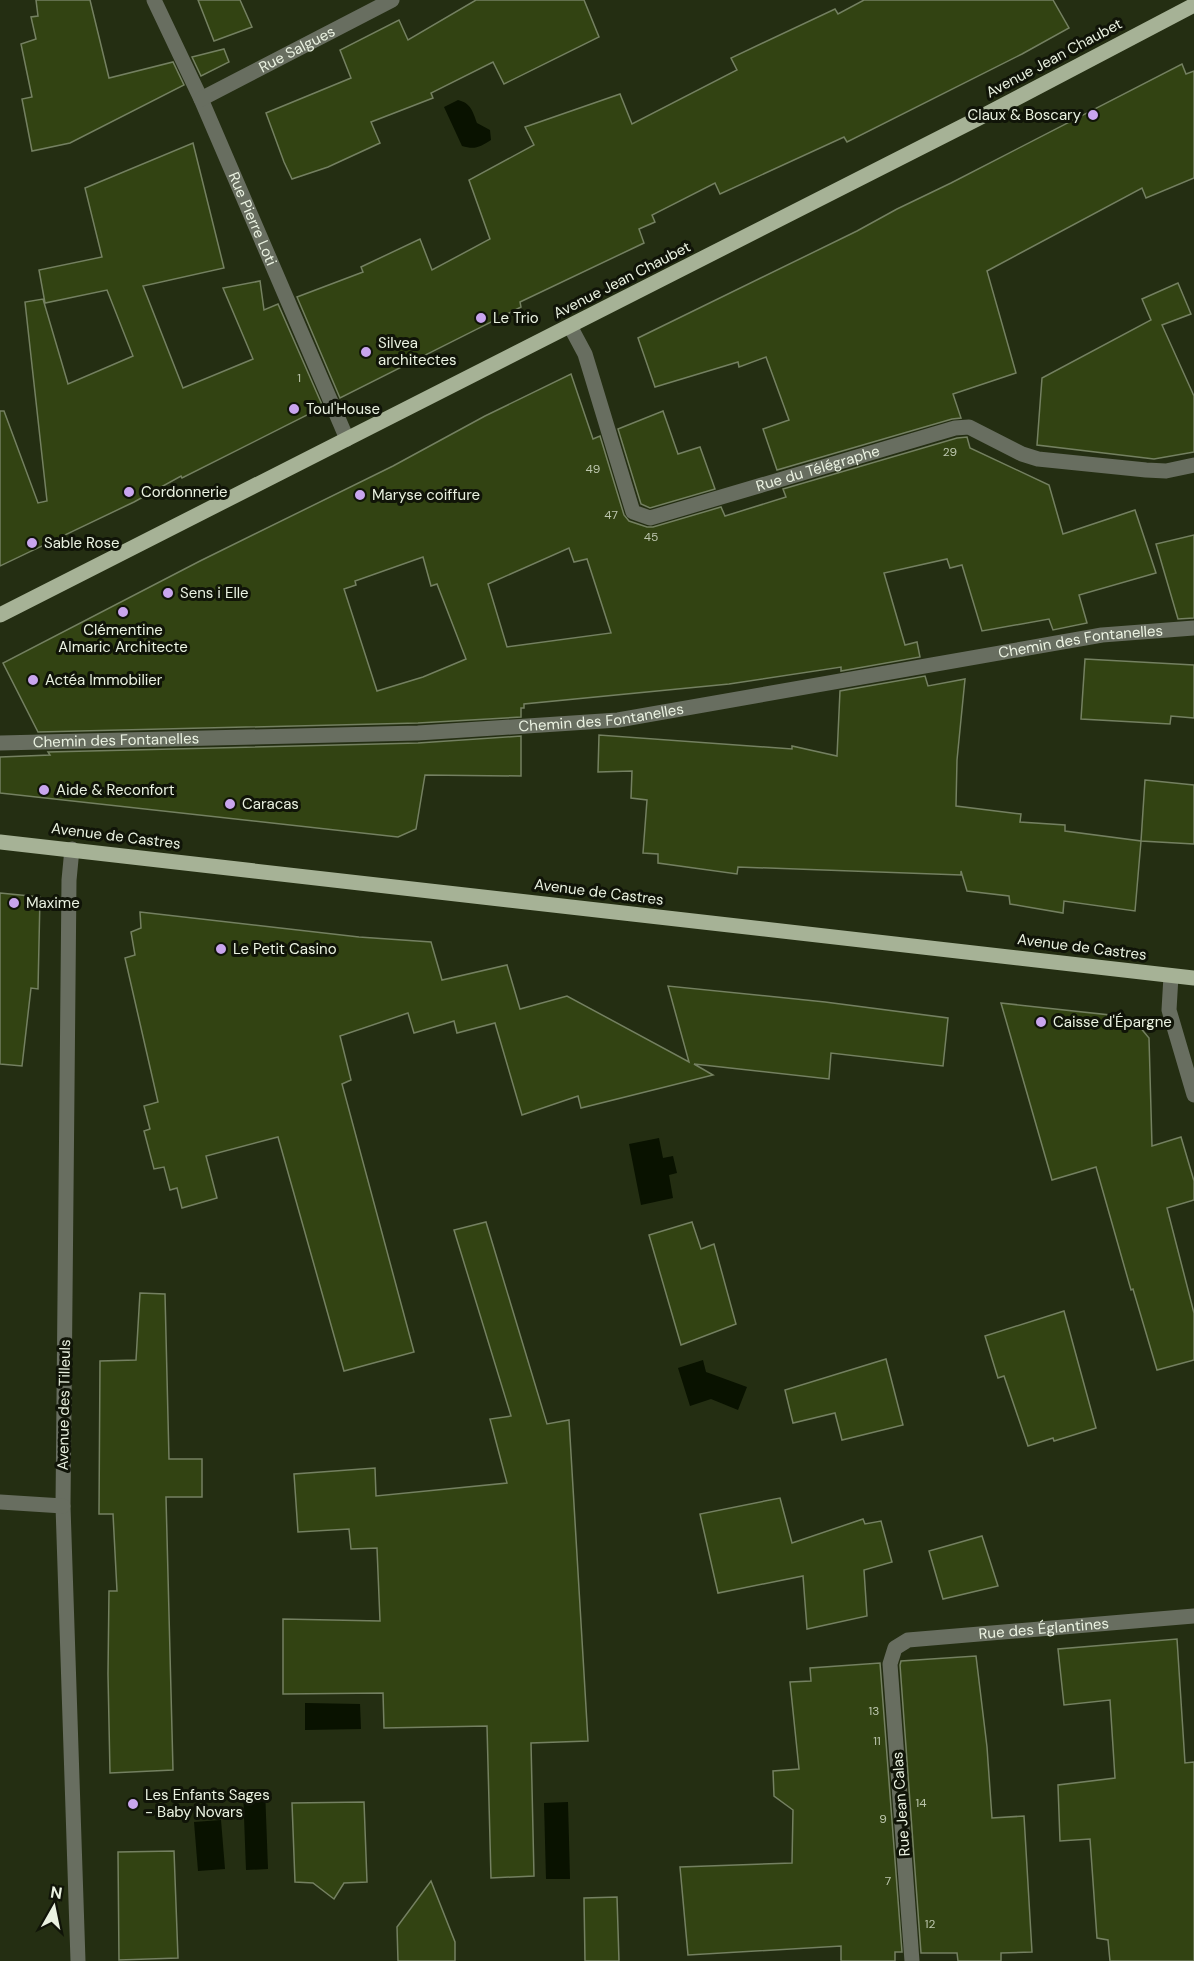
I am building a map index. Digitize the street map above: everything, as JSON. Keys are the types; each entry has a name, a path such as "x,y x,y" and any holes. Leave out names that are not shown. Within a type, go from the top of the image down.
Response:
{"main road":[{"name":"Avenue Jean Chaubet","path":"0,615 977,119 1194,5"},
{"name":"Avenue de Castres","path":"0,842 1194,978"}],"street":[{"name":"Rue Pierre Loti","path":"154,0 201,99 347,439"},
{"name":"Rue Salgues","path":"201,99 392,0"},
{"name":"Rue du Télégraphe","path":"570,326 585,354 633,512 650,518 955,428 969,428 1022,454 1038,459 1166,471 1194,465"},
{"name":"Chemin des Fontanelles","path":"0,743 418,733 618,720 1102,635 1194,628"},
{"name":"Avenue des Tilleuls","path":"72,849 69,880 63,1506 78,1961"},
{"path":"1171,976 1169,1010 1194,1095"},
{"path":"0,1502 63,1506"},
{"name":"Rue des Églantines","path":"895,1647 908,1640 1194,1616"},
{"name":"Rue Jean Calas","path":"895,1647 890,1664 912,1961"}],"shaded area":[{"path":"458,100 469,106 477,123 490,130 491,140 477,147 462,146 444,107"},
{"path":"659,1138 663,1158 673,1156 677,1173 669,1175 673,1198 641,1205 629,1144"},
{"path":"703,1360 706,1372 747,1387 738,1410 711,1399 690,1406 678,1368"},
{"path":"305,1703 360,1704 361,1729 305,1730"},
{"path":"265,1789 268,1869 246,1870 243,1790"},
{"path":"568,1802 570,1879 546,1879 544,1803"},
{"path":"221,1820 225,1869 198,1871 194,1822"}],"building":[{"path":"36,0 90,0 109,78 173,62 184,85 70,143 32,151 22,99 32,97 21,44 36,39 31,17 38,16"},
{"path":"198,0 240,0 252,27 214,41"},
{"path":"476,0 584,0 599,37 504,84 493,62 431,93 433,98 371,122 380,143 328,167 292,179 266,113 351,78 340,50 399,20 408,40"},
{"path":"864,0 1053,0 1069,28 847,142 844,137 720,194 715,183 652,215 655,222 639,229 644,243 520,302 521,307 340,398 297,297 363,272 361,267 420,239 432,270 490,239 469,180 534,145 525,127 620,94 632,124 737,70 731,58 835,9 838,14"},
{"path":"224,49 229,62 201,76 192,57"},
{"path":"1182,64 1186,74 1194,71 1194,178 1146,198 1142,188 987,271 1016,373 953,394 961,418 777,470 763,429 789,420 766,357 739,367 738,362 655,387 638,338 857,231"},
{"path":"193,143 224,268 143,286 183,388 253,359 223,288 260,281 264,310 278,304 323,407 0,566 0,411 4,411 38,503 47,501 25,302 43,299 68,384 133,356 107,290 45,303 39,270 102,257 85,188"},
{"path":"1178,283 1191,314 1162,325 1194,396 1194,452 1154,459 1037,445 1042,378 1151,320 1142,299"},
{"path":"571,374 593,439 600,436 624,515 629,521 647,527 721,507 725,516 786,497 783,489 967,437 970,448 1049,485 1063,534 1135,510 1156,573 1079,595 1087,623 1053,630 1049,619 982,631 962,565 950,568 947,559 884,573 905,645 917,642 920,657 841,671 841,667 729,684 524,704 524,708 521,708 521,717 418,723 38,732 3,663 200,561 393,466 485,416","holes":["569,548 574,562 587,559 611,633 507,647 488,584","423,557 431,586 437,584 466,659 423,677 377,691 344,589 356,585 355,581"]},
{"path":"663,411 678,454 700,447 715,489 650,508 641,504 618,429"},
{"path":"1194,535 1194,618 1178,619 1156,544"},
{"path":"1085,659 1194,665 1194,718 1171,716 1170,724 1081,719"},
{"path":"925,676 928,686 965,679 957,760 956,806 1021,814 1020,822 1065,825 1065,831 1141,841 1135,911 1064,901 1063,913 1010,904 1009,896 967,891 961,871 961,875 738,867 737,874 658,863 658,854 643,853 647,800 631,798 632,771 598,772 599,735 792,749 792,746 837,756 840,691"},
{"path":"521,736 521,776 425,775 416,829 398,837 0,793 0,757 50,755 48,752 418,743"},
{"path":"1145,780 1194,785 1194,844 1141,841"},
{"path":"0,893 40,897 38,989 31,988 22,1066 0,1064"},
{"path":"140,912 359,937 431,942 442,980 507,965 520,1009 567,996 689,1062 668,986 825,1002 948,1018 943,1066 831,1053 829,1079 694,1064 713,1075 581,1108 578,1096 522,1115 495,1023 457,1033 454,1021 414,1033 408,1013 340,1036 351,1080 342,1084 414,1352 344,1371 278,1137 206,1156 217,1198 182,1208 177,1188 170,1190 164,1167 154,1169 144,1131 150,1129 144,1106 158,1102 125,958 135,955 131,932 141,928"},
{"path":"1001,1003 1110,1015 1109,1022 1139,1026 1149,1038 1152,1146 1181,1137 1194,1181 1194,1200 1167,1208 1194,1313 1194,1360 1157,1370 1133,1289 1131,1290 1096,1167 1052,1180"},
{"path":"486,1222 547,1424 569,1420 588,1741 531,1743 534,1876 491,1878 487,1726 384,1728 383,1693 283,1694 283,1619 380,1621 377,1548 351,1549 349,1529 298,1532 294,1474 375,1468 376,1496 507,1483 490,1419 511,1416 454,1230"},
{"path":"692,1222 701,1249 714,1244 736,1324 681,1345 649,1235"},
{"path":"140,1293 165,1294 169,1459 202,1459 202,1497 166,1497 173,1770 110,1773 109,1591 117,1591 113,1514 99,1514 100,1361 136,1360"},
{"path":"1064,1311 1096,1428 1054,1441 1053,1438 1028,1446 1004,1376 998,1378 985,1336"},
{"path":"886,1359 903,1425 842,1440 835,1413 793,1423 785,1390"},
{"path":"780,1498 792,1543 863,1519 865,1524 881,1521 892,1562 864,1570 867,1616 807,1629 803,1576 718,1593 700,1514"},
{"path":"982,1536 998,1586 943,1599 929,1551"},
{"path":"1177,1639 1185,1763 1194,1762 1194,1961 1110,1961 1108,1940 1097,1938 1090,1839 1060,1841 1058,1785 1115,1778 1110,1700 1064,1705 1058,1649"},
{"path":"976,1656 987,1747 992,1818 1024,1816 1032,1952 1001,1953 1001,1961 958,1961 957,1953 921,1953 900,1665 901,1661"},
{"path":"880,1663 902,1952 895,1952 895,1961 841,1961 841,1946 688,1955 680,1867 792,1863 793,1810 774,1796 773,1771 799,1769 790,1682 811,1681 810,1668"},
{"path":"364,1802 367,1882 344,1883 334,1899 313,1883 295,1882 292,1803"},
{"path":"174,1851 178,1958 119,1960 118,1852"},
{"path":"431,1881 455,1942 455,1961 398,1961 397,1927"},
{"path":"617,1897 619,1961 585,1961 584,1898"}],"place":[{"name":"Claux & Boscary","path":"1093,115"},
{"name":"Le Trio","path":"481,318"},
{"name":"Silvea architectes","path":"366,352"},
{"name":"Toul'House","path":"294,409"},
{"name":"Cordonnerie","path":"129,492"},
{"name":"Maryse coiffure","path":"360,495"},
{"name":"Sable Rose","path":"32,543"},
{"name":"Sens i Elle","path":"168,593"},
{"name":"Clémentine Almaric Architecte","path":"123,612"},
{"name":"Actéa Immobilier","path":"33,680"},
{"name":"Aide & Reconfort","path":"44,790"},
{"name":"Caracas","path":"230,804"},
{"name":"Maxime","path":"14,903"},
{"name":"Le Petit Casino","path":"221,949"},
{"name":"Caisse d'Épargne","path":"1041,1022"},
{"name":"Les Enfants Sages - Baby Novars","path":"133,1804"}]}
